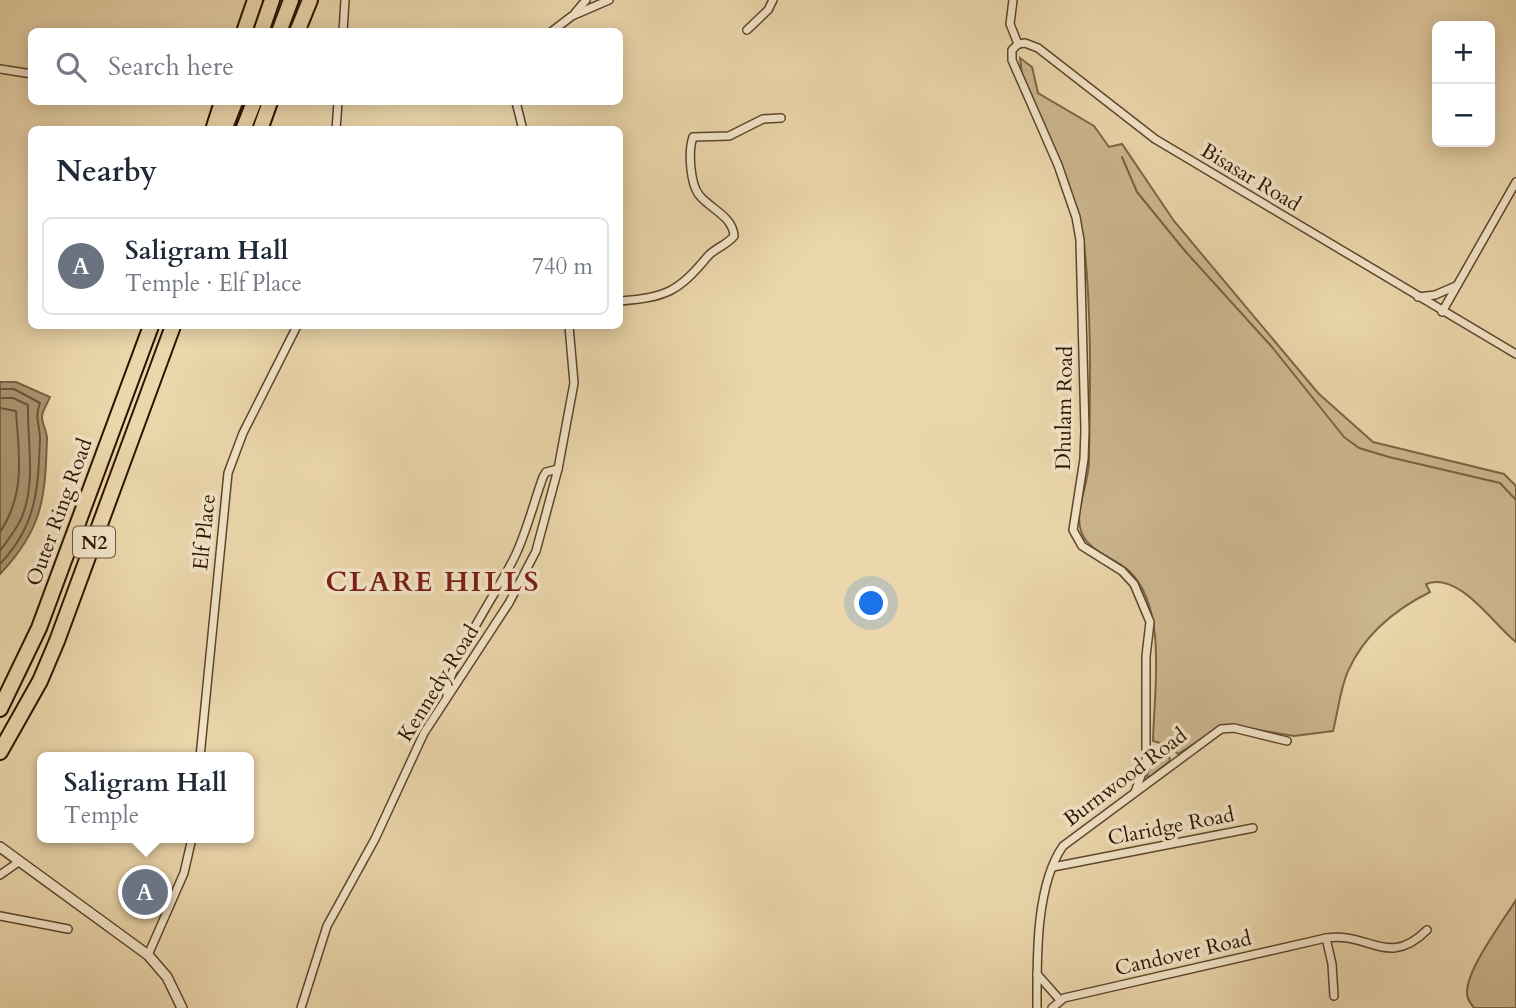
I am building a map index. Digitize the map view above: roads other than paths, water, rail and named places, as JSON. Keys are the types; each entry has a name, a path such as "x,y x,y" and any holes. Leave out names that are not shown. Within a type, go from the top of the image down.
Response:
{"highway":[{"path":"245,28 255,0"},
{"path":"262,28 272,0"},
{"path":"280,28 291,0"},
{"path":"299,28 310,0"},
{"path":"214,126 221,105"},
{"path":"226,126 234,105"},
{"path":"245,126 253,105"},
{"path":"261,126 269,105"},
{"name":"Outer Ring Road","path":"0,709 39,628 150,329"},
{"name":"Outer Ring Road","path":"0,752 40,681 172,329"},
{"path":"138,425 153,404 183,329"}],"street":[{"path":"343,28 345,0"},
{"path":"556,28 586,0"},
{"path":"572,16 609,0"},
{"path":"747,30 768,10 773,0"},
{"path":"1013,0 1010,24 1018,44"},
{"name":"Bisasar Road","path":"1018,44 1025,43 1038,48 1155,139 1516,354"},
{"name":"Dhulam Road","path":"1018,44 1012,50 1012,60 1071,200 1080,240 1085,430 1084,459 1073,530 1082,546 1122,571 1134,584 1150,622 1146,762 1135,792"},
{"path":"0,69 28,73"},
{"path":"336,126 338,105"},
{"path":"517,105 522,126"},
{"path":"623,300 672,292 688,280 710,254 734,236 725,218 697,191 691,159 693,137 729,136 763,119 781,118"},
{"path":"1442,312 1516,182"},
{"path":"1417,297 1436,295 1458,286"},
{"name":"Elf Place","path":"200,752 228,473 243,433 295,329"},
{"name":"Kennedy Road","path":"301,1008 336,906 375,839 425,733 528,570 558,469 574,383 569,329"},
{"path":"447,697 447,687 461,657 518,551 544,477 547,472 558,469"},
{"name":"Burnwood Road","path":"1037,1008 1038,933 1053,867 1063,846 1221,729 1234,728 1287,741"},
{"name":"Claridge Road","path":"1053,867 1253,828"},
{"path":"148,955 184,873 191,843"},
{"path":"0,847 148,955 166,977 182,1008"},
{"path":"0,875 20,862"},
{"path":"0,916 68,929"},
{"path":"1334,996 1326,938 1345,937 1382,949 1395,949 1407,945 1427,930"},
{"name":"Candover Road","path":"1060,1000 1326,938"},
{"path":"1037,973 1060,1000 1052,1008"}],"water":[{"path":"0,382 16,382 50,397 42,417 47,439 45,479 39,512 25,542 0,574"}],"waterway":[{"path":"1122,157 1137,192 1185,251 1272,347 1344,437 1359,448 1389,457 1500,483 1516,500"}],"place":[{"name":"Saligram Hall","path":"145,892"}],"district":[{"name":"CLARE HILLS","path":"433,581"}]}
